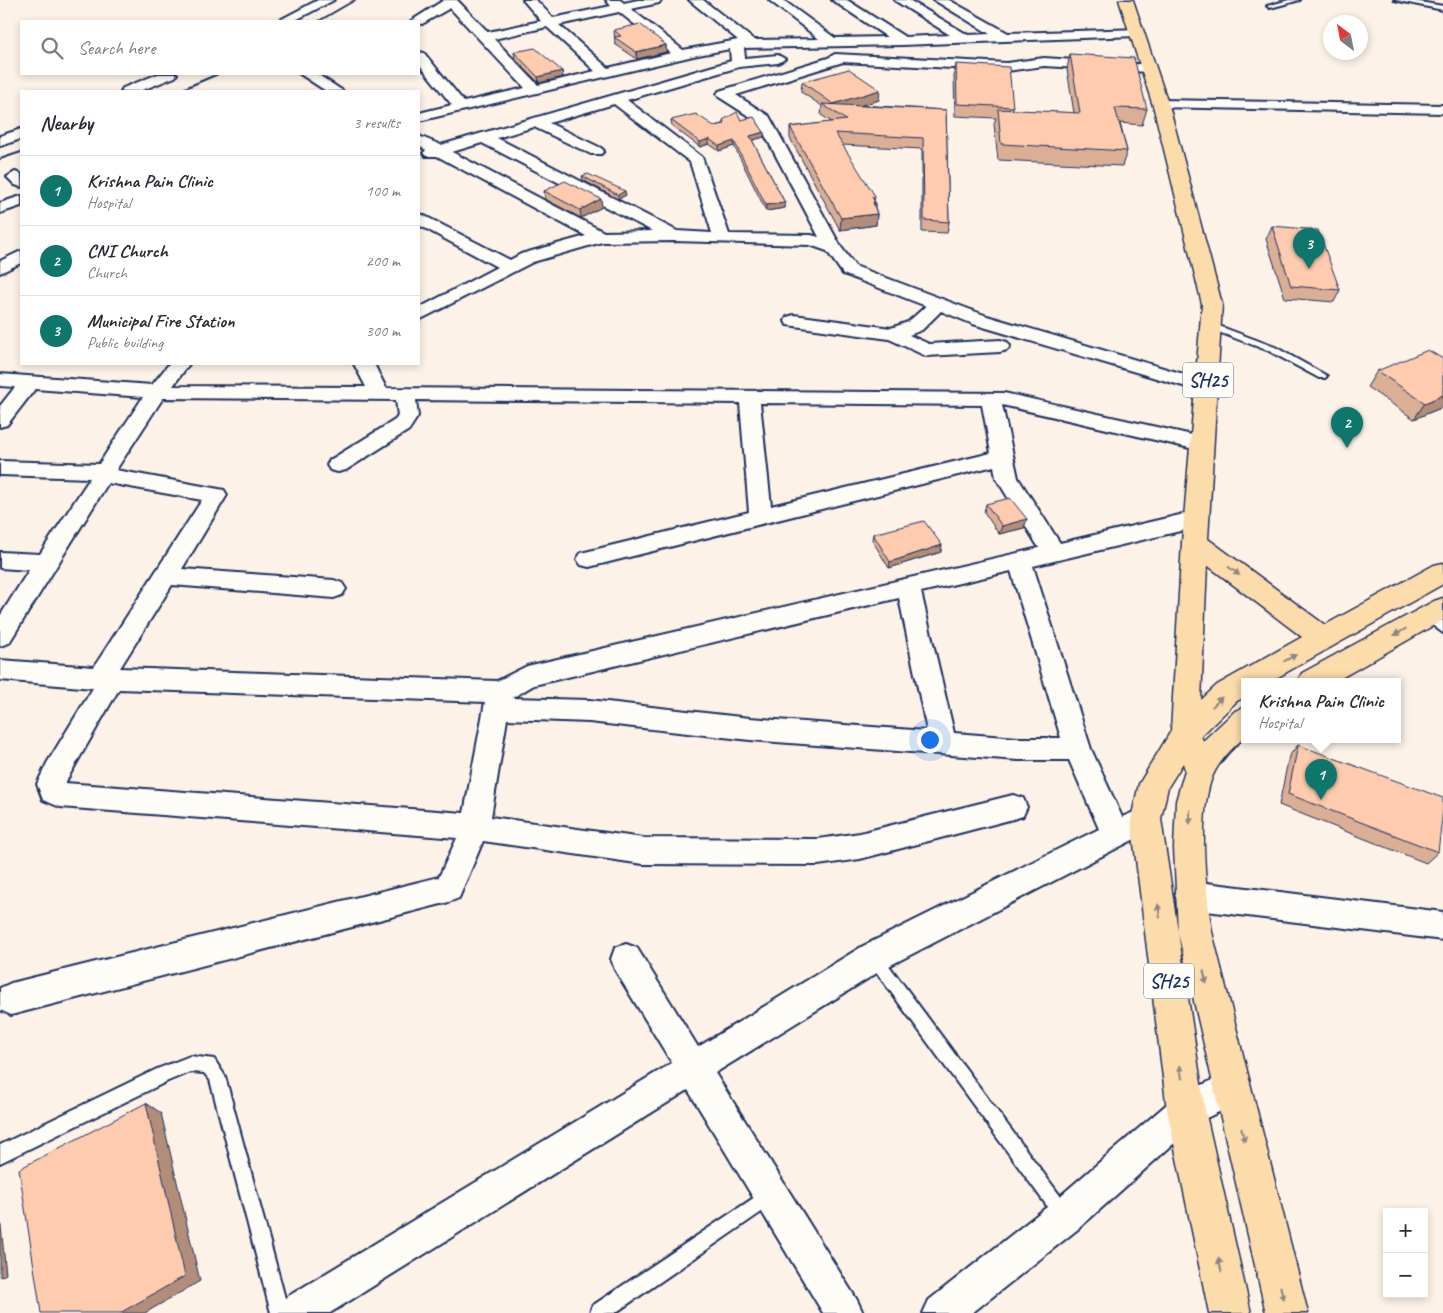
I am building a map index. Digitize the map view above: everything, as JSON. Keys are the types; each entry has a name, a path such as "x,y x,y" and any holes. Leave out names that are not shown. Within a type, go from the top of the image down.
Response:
{"main road":[{"name":"SH25","path":"1126,0 1160,104 1212,304 1196,530 1185,733 1200,769 1191,806 1190,896 1195,932 1287,1313"},
{"path":"1196,530 1324,639"},
{"name":"SH25","path":"1253,678 1443,572"},
{"path":"1318,678 1438,618"},
{"name":"SH25","path":"1230,1313 1186,1110 1146,819 1154,784 1185,733 1227,693 1241,685"},
{"path":"1200,769 1227,734 1241,722"}],"street":[{"path":"286,20 328,0"},
{"path":"529,0 550,23 604,73"},
{"path":"485,37 550,23 616,4 655,0"},
{"path":"695,0 744,44"},
{"path":"775,0 833,43"},
{"path":"838,0 902,42"},
{"path":"900,0 966,39"},
{"path":"940,0 1005,37"},
{"path":"419,20 451,1 534,89"},
{"path":"616,4 681,55"},
{"path":"420,117 681,55 744,44 902,42 1136,32"},
{"path":"738,63 744,44"},
{"path":"420,57 460,107"},
{"path":"420,157 738,63 768,59 843,58 1007,67 1044,62 1148,68"},
{"path":"843,58 724,94 764,119 833,246 849,270 980,320 1207,387"},
{"path":"130,90 168,75"},
{"path":"315,75 335,90"},
{"path":"615,98 697,160 722,239"},
{"path":"1160,104 1443,109"},
{"path":"535,122 596,152"},
{"path":"0,141 20,134"},
{"path":"484,137 674,236"},
{"path":"420,140 552,198 601,237"},
{"path":"552,198 576,185"},
{"path":"0,208 20,201"},
{"path":"420,219 510,267"},
{"path":"422,309 527,258 601,237 674,236 722,239 811,240 833,246"},
{"path":"0,268 20,257"},
{"path":"893,334 914,326 938,304"},
{"path":"794,321 893,334 926,350 1000,346"},
{"path":"0,636 103,473 177,365"},
{"path":"364,365 379,394"},
{"path":"0,380 157,392 990,399 1004,400 1203,444"},
{"path":"0,420 31,381"},
{"path":"338,465 402,426 408,416 405,394"},
{"path":"749,397 761,517"},
{"path":"990,399 1007,478 1054,552"},
{"path":"589,559 1003,457"},
{"path":"0,468 103,473 216,495 165,576 57,771 51,784 52,792 60,795 475,828 643,851 818,852 860,846 1013,807"},
{"path":"11,999 449,888 475,828 498,700 527,676 1054,552 1196,530"},
{"path":"0,560 46,563"},
{"path":"1019,560 1078,749 1115,834"},
{"path":"165,576 334,589"},
{"path":"908,586 943,743"},
{"path":"0,670 107,678 498,700 750,729 1018,749 1078,749"},
{"path":"295,1313 874,957 1146,819"},
{"path":"1190,896 1443,926"},
{"path":"626,959 844,1313"},
{"path":"942,1313 1065,1216 1186,1110 1232,1088"}],"lane":[{"path":"1270,6 1297,0"},
{"path":"1397,0 1443,8"},
{"path":"1211,326 1272,349 1322,376"},
{"path":"874,957 1065,1216"},
{"path":"0,1154 163,1075 190,1064 208,1065 217,1076 280,1313"},
{"path":"599,1313 772,1194"}],"building":[{"path":"640,24 666,45 636,52 614,37 621,36 614,30"},
{"path":"535,48 562,71 538,77 514,52"},
{"path":"1070,54 1134,58 1147,109 1115,108 1127,151 1001,144 998,109 1080,113"},
{"path":"956,64 1009,67 1013,107 957,104"},
{"path":"849,69 880,90 833,104 802,82"},
{"path":"822,104 946,110 949,222 924,220 923,138 835,133 875,196 872,197 877,214 841,218 790,127 846,120"},
{"path":"737,112 741,120 754,117 764,132 750,136 785,203 766,205 734,141 719,146 709,139 700,142 671,120 696,114 714,126 725,124 723,120"},
{"path":"588,174 625,191 618,195 582,176"},
{"path":"565,181 601,199 580,210 544,191"},
{"path":"1272,226 1318,230 1340,290 1291,286"},
{"path":"1428,350 1443,359 1443,395 1425,403 1377,371"},
{"path":"1010,498 1027,519 1002,526 986,504"},
{"path":"924,521 942,545 890,562 873,534"},
{"path":"1298,745 1443,798 1438,852 1288,794"},
{"path":"146,1103 185,1276 120,1313 41,1313 19,1169"}],"railway":[{"path":"321,20 355,0"},
{"path":"180,90 216,75"},
{"path":"0,159 20,152"}],"place":[{"name":"Municipal Fire Station","path":"1309,269"},
{"name":"CNI Church","path":"1347,448"},
{"name":"Krishna Pain Clinic","path":"1321,800"}]}
